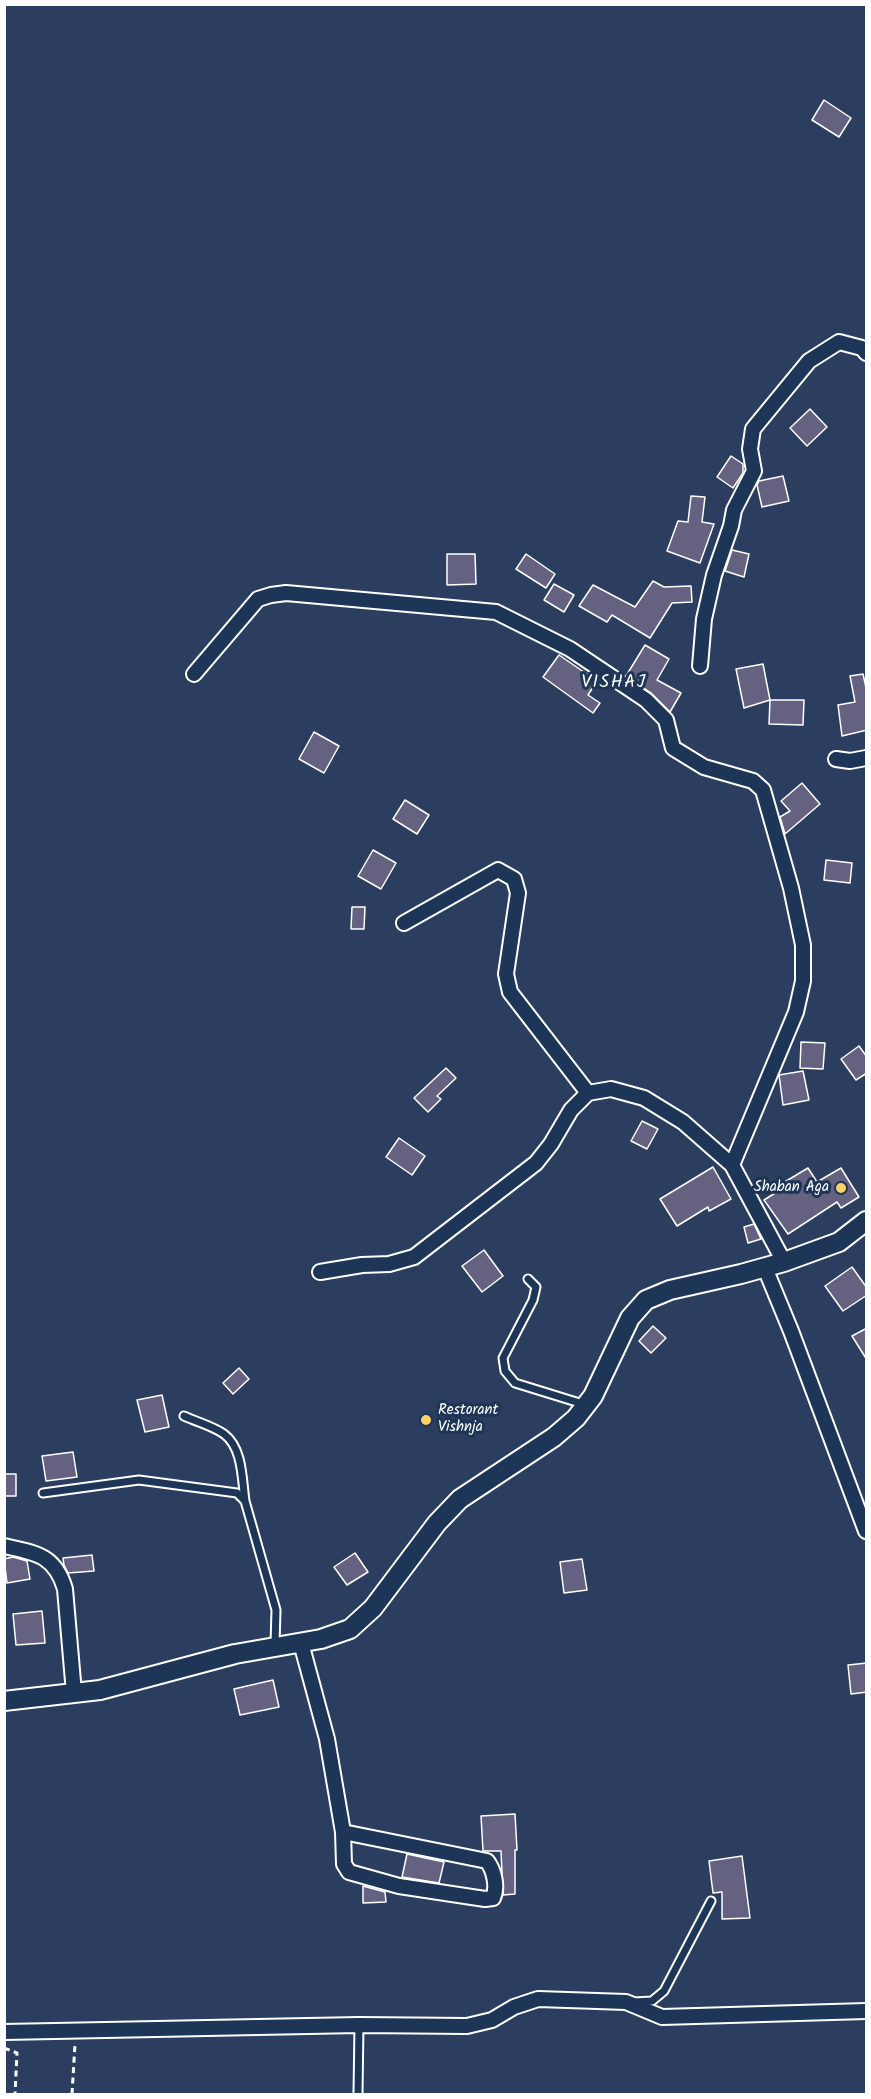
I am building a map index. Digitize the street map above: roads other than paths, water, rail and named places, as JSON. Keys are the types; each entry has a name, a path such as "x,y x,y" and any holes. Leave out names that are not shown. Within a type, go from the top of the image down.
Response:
{"main road":[{"path":"4,1701 100,1690 235,1654 321,1639 350,1629 373,1608 437,1523 459,1498 554,1437 576,1418 592,1396 630,1318 646,1300 670,1290 784,1262 839,1242 867,1221"}],"street":[{"path":"700,666 704,619 714,575 731,526 734,510 754,471 750,449 753,429 809,361 839,342 862,348 867,353"},
{"path":"194,674 258,599 271,595 286,593 496,612 570,649 646,700 666,720 673,748 704,767 753,781 763,790 791,888 803,945 803,981 796,1012 732,1165"},
{"path":"836,759 867,758"},
{"path":"404,923 498,870 514,879 518,893 506,974 510,992 588,1093"},
{"path":"320,1272 362,1265 389,1264 414,1257 536,1163 551,1144 571,1110 588,1093 611,1089 644,1098 683,1122 732,1165 784,1262"},
{"path":"765,1268 867,1531"},
{"path":"4,1546 35,1553 51,1562 61,1576 65,1590 74,1693"},
{"path":"301,1643 327,1739 343,1832 344,1864 349,1872 399,1886 485,1899 493,1898 496,1893 493,1868 487,1861 343,1832"},
{"path":"4,2032 359,2025 467,2026 492,2020 514,2007 538,1999 626,2002 662,2017 867,2011"}],"lane":[{"path":"528,1279 536,1287 533,1300 503,1358 506,1371 515,1383 586,1405"},
{"path":"184,1416 222,1433 232,1442 238,1455 245,1501 276,1610 275,1647"},
{"path":"43,1493 139,1480 237,1492 245,1501"},
{"path":"626,2002 651,2001 664,1991 711,1901"},
{"path":"358,2094 359,2025"}],"place":[{"name":"Shaban Aga","path":"841,1188"},
{"name":"Restorant Vishnja","path":"426,1420"}],"district":[{"name":"VISHAJ","path":"614,684"}]}
